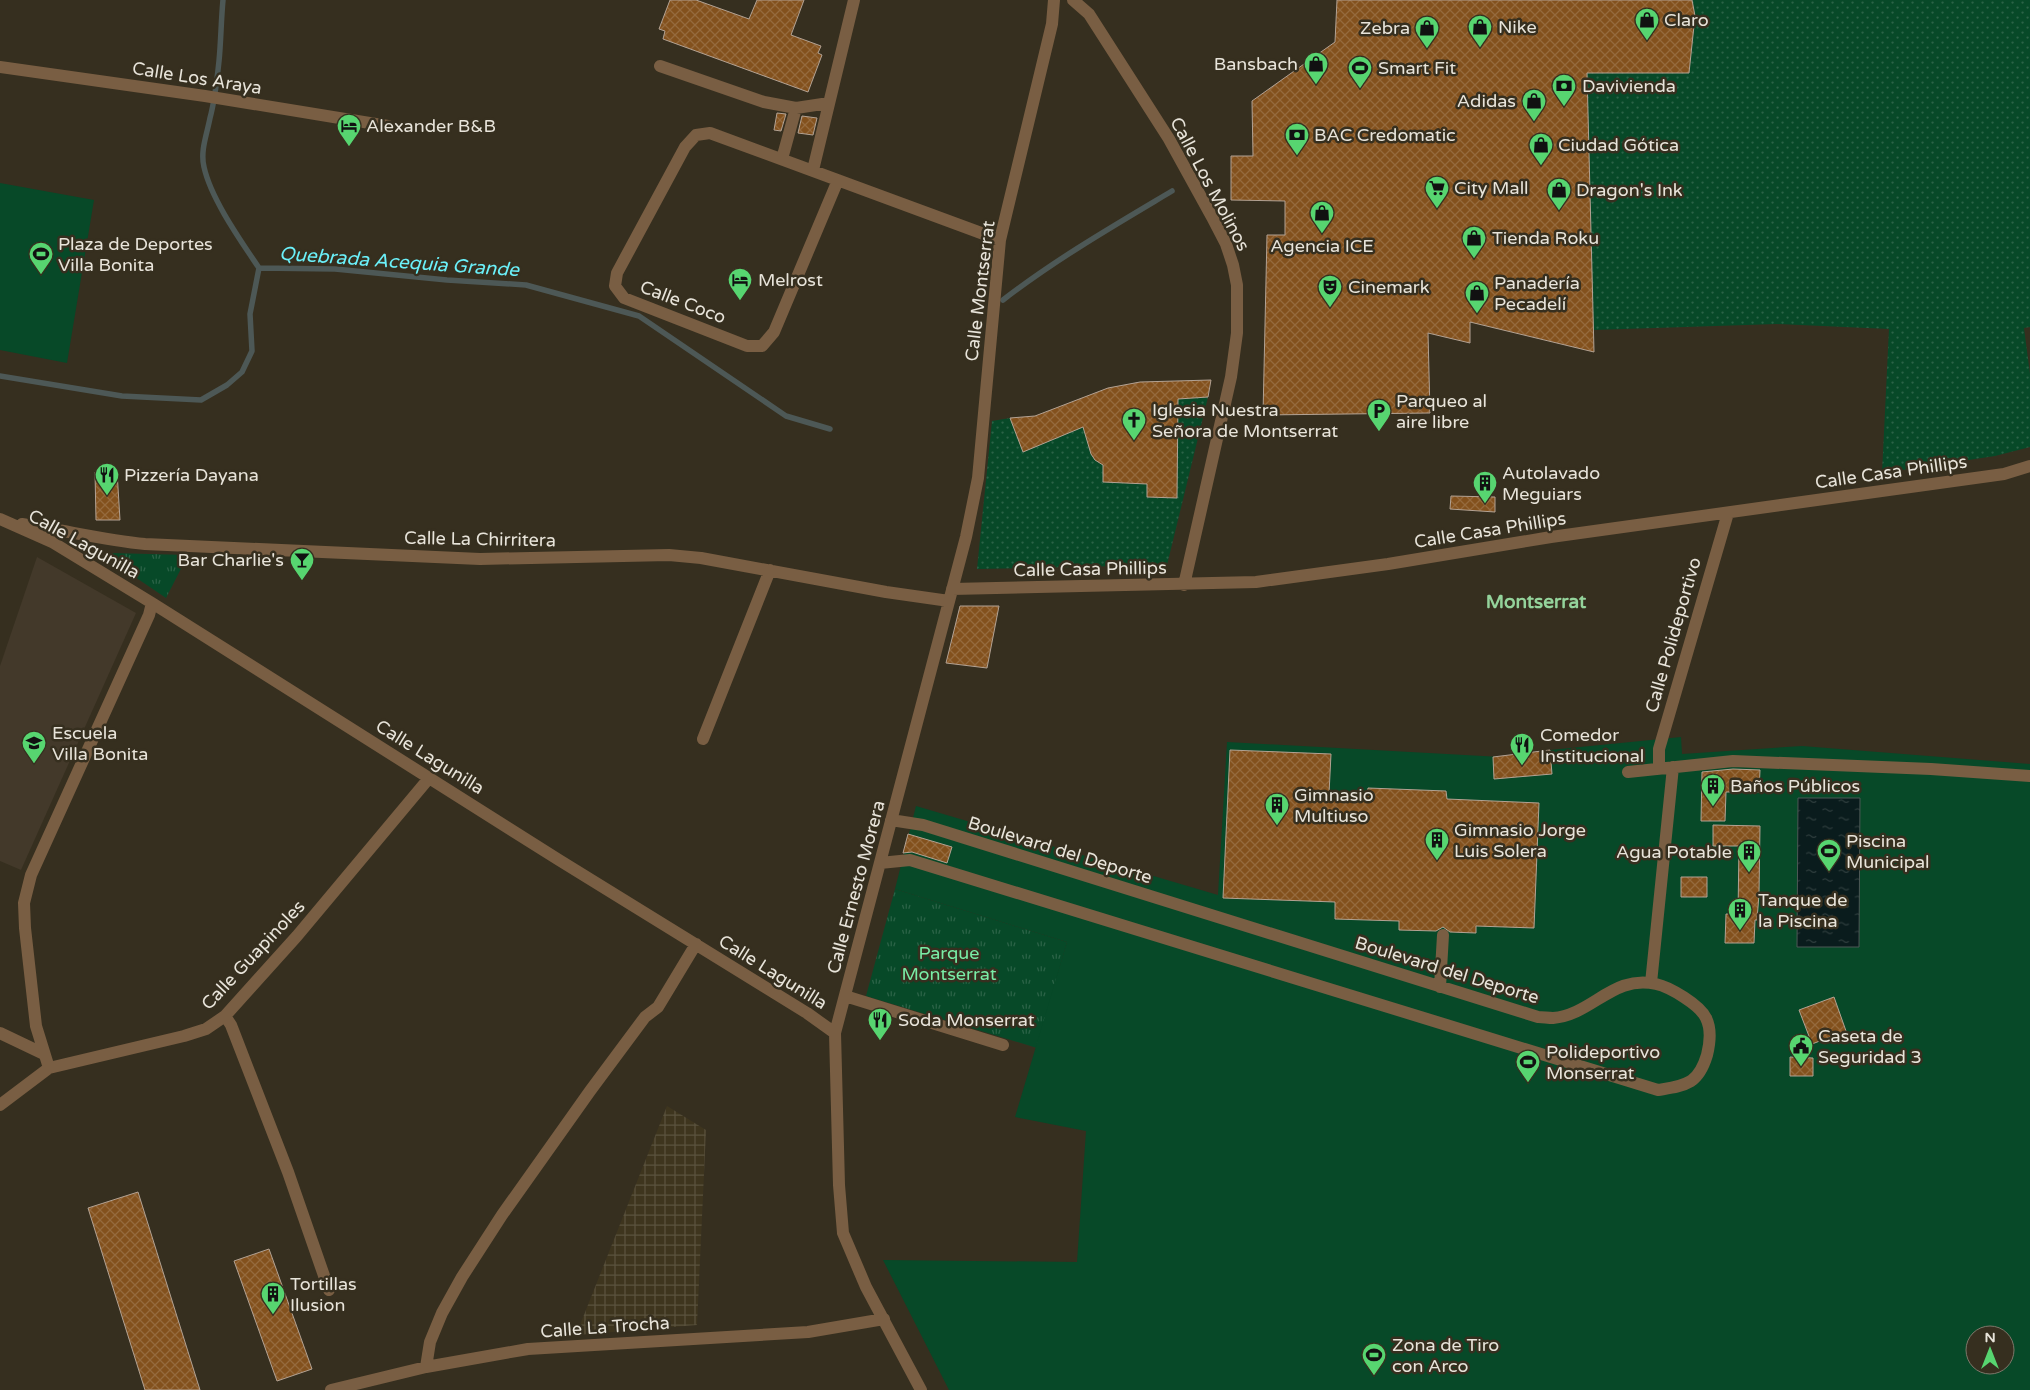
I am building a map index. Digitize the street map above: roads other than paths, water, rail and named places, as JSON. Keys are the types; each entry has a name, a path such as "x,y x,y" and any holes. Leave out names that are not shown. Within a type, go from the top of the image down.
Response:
{"street":[{"path":"812,170 854,0"},
{"name":"Calle Montserrat","path":"951,595 966,537 978,478 1000,240 1052,24 1054,0"},
{"name":"Calle Los Molinos","path":"1073,0 1089,14 1169,139 1226,244 1235,272 1238,305 1237,333 1231,377 1184,585"},
{"path":"660,66 764,102 796,108 829,103"},
{"name":"Calle Los Araya","path":"0,67 205,96 388,126"},
{"path":"782,159 796,108"},
{"name":"Calle Coco","path":"838,180 774,332 762,346 747,346 624,298 615,286 617,273 685,147 696,135 710,133 812,170 1000,240"},
{"name":"Calle Casa Phillips","path":"951,595 1256,582 1388,564 1728,512 2004,474 2030,466"},
{"name":"Calle Polideportivo","path":"1659,769 1658,749 1728,512"},
{"name":"Calle La Chirritera","path":"4,521 64,530 114,541 145,544 480,559 669,555 701,558 886,592 951,595"},
{"name":"Calle Lagunilla","path":"4,521 52,542 152,603 835,1033"},
{"path":"703,739 770,570"},
{"name":"Calle Ernesto Morera","path":"921,1390 866,1287 843,1233 838,1185 835,1033 951,595"},
{"path":"48,1068 36,1026 24,903 31,875 152,603"},
{"path":"1628,772 1733,761 1932,769 2030,776"},
{"path":"1651,983 1673,766"},
{"name":"Calle Guapinoles","path":"0,1105 48,1068 184,1036 206,1029 225,1016 297,936 430,777"},
{"name":"Boulevard del Deporte","path":"880,863 910,860 1658,1090 1679,1087 1692,1080 1704,1066 1711,1039 1706,1017 1690,1001 1672,991 1651,983 1624,984 1574,1011 1554,1018 1538,1017 932,828 891,820"},
{"path":"1440,987 1443,935"},
{"path":"426,1367 430,1342 442,1313 467,1269 590,1091 645,1017 658,1007 696,944"},
{"path":"845,996 1002,1045"},
{"path":"225,1016 231,1025 288,1172 329,1290"},
{"path":"0,1033 44,1054"},
{"name":"Calle La Trocha","path":"331,1390 426,1367 528,1349 808,1332 884,1319"}],"water":[{"name":"Piscina Municipal","path":"1798,798 1860,798 1859,947 1797,947"}],"waterway":[{"path":"223,0 217,83 204,142 203,161 208,179 220,206 259,268"},
{"name":"Quebrada Acequia Grande","path":"1003,300 1065,256 1172,191"},
{"name":"Quebrada Acequia Grande","path":"259,268 335,269 447,280 526,285 639,316 786,416 830,429"},
{"name":"Quebrada Acequia Grande","path":"0,376 122,396 201,400 227,385 242,372 252,351 250,314 259,268"}],"place":[{"name":"Claro","path":"1647,41"},
{"name":"Nike","path":"1480,48"},
{"name":"Zebra","path":"1427,49"},
{"name":"Bansbach","path":"1316,85"},
{"name":"Smart Fit","path":"1360,89"},
{"name":"Davivienda","path":"1564,107"},
{"name":"Adidas","path":"1534,122"},
{"name":"Alexander B&B","path":"349,147"},
{"name":"BAC Credomatic","path":"1297,156"},
{"name":"Ciudad Gótica","path":"1541,166"},
{"name":"City Mall","path":"1437,209"},
{"name":"Dragon's Ink","path":"1559,211"},
{"name":"Agencia ICE","path":"1322,234"},
{"name":"Tienda Roku","path":"1474,259"},
{"name":"Plaza de Deportes Villa Bonita","path":"41,275"},
{"name":"Melrost","path":"740,301"},
{"name":"Cinemark","path":"1330,308"},
{"name":"Panadería Pecadelí","path":"1477,314"},
{"name":"Parqueo al aire libre","path":"1379,432"},
{"name":"Iglesia Nuestra Señora de Montserrat","path":"1134,441"},
{"name":"Pizzería Dayana","path":"107,496"},
{"name":"Autolavado Meguiars","path":"1485,504"},
{"name":"Bar Charlie's","path":"302,581"},
{"name":"Escuela Villa Bonita","path":"34,764"},
{"name":"Comedor Institucional","path":"1522,766"},
{"name":"Baños Públicos","path":"1713,807"},
{"name":"Gimnasio Multiuso","path":"1277,826"},
{"name":"Gimnasio Jorge Luis Solera","path":"1437,861"},
{"name":"Piscina Municipal","path":"1829,872"},
{"name":"Agua Potable","path":"1749,873"},
{"name":"Tanque de la Piscina","path":"1740,931"},
{"name":"Soda Monserrat","path":"880,1041"},
{"name":"Caseta de Seguridad 3","path":"1801,1067"},
{"name":"Polideportivo Monserrat","path":"1528,1083"},
{"name":"Tortillas Ilusion","path":"273,1315"},
{"name":"Zona de Tiro con Arco","path":"1374,1376"}],"district":[{"name":"Montserrat","path":"1536,602"}],"park label":[{"name":"Parque Montserrat","path":"949,963"}]}
